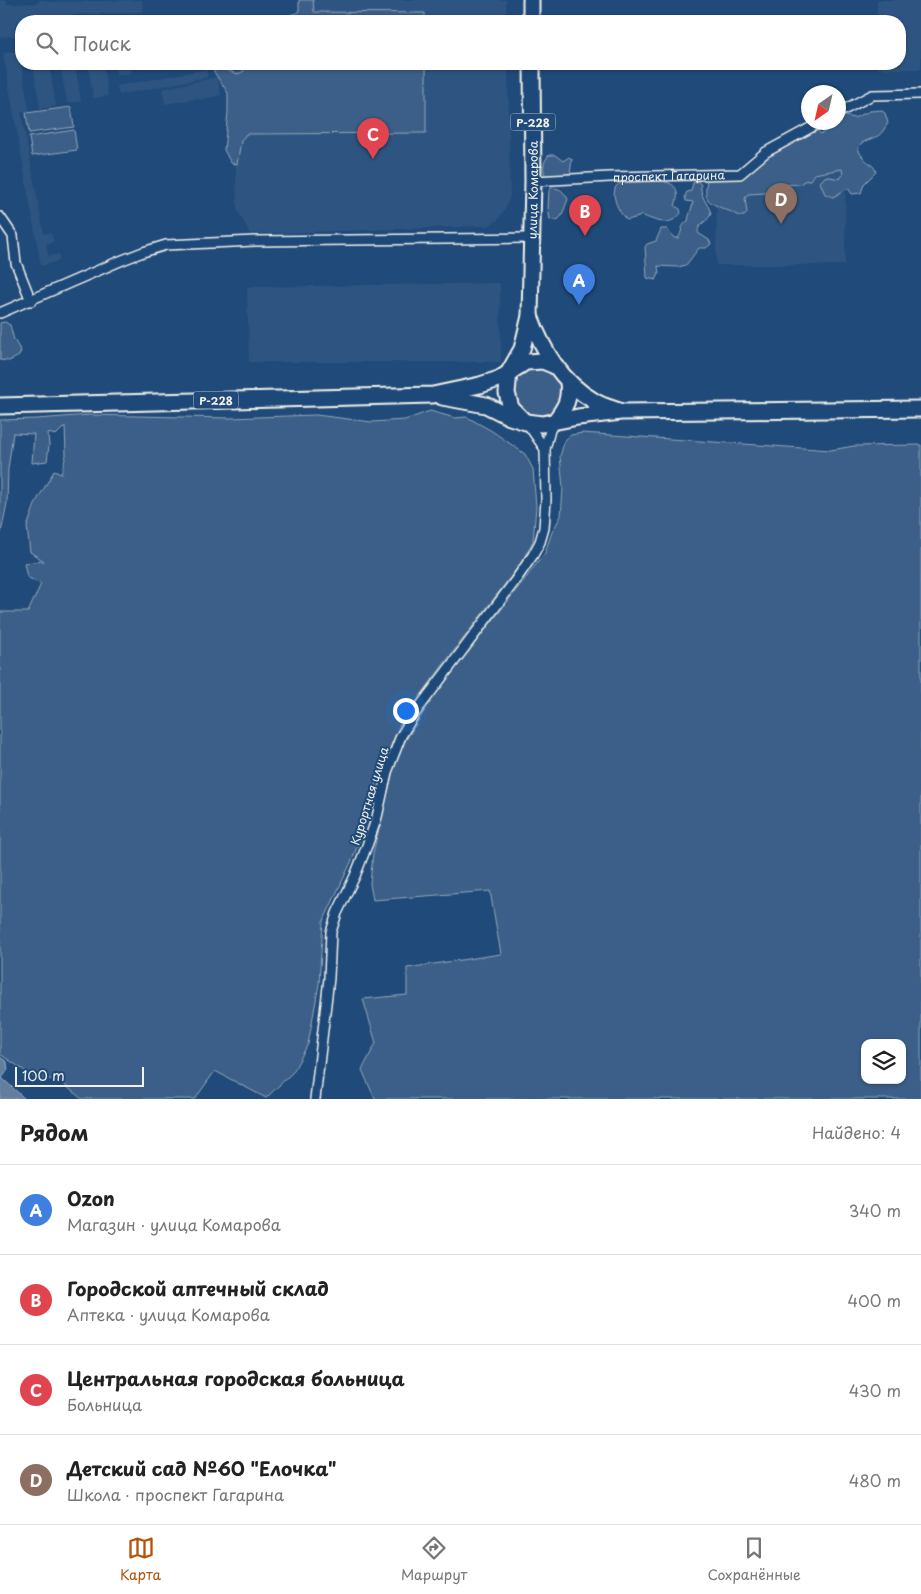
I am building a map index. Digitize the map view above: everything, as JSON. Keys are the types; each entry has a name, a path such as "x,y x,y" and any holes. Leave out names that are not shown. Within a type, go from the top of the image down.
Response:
{"main road":[{"path":"531,0 531,15"},
{"name":"улица Комарова","path":"530,316 533,181 532,70"},
{"name":"Р-228","path":"530,316 544,350 568,381"},
{"name":"Р-228","path":"526,422 510,408 508,400 510,372 522,349 530,316"},
{"name":"Р-228","path":"0,406 433,395 499,379 526,362 543,361 555,366"},
{"path":"568,381 594,401 620,412"},
{"path":"555,422 566,406 569,395 568,381"},
{"name":"Р-228","path":"433,395 486,404 510,417 526,422 542,424 555,422"},
{"path":"555,422 620,412 921,409"}],"street":[{"path":"846,109 872,95 921,94"},
{"name":"проспект Гагарина","path":"533,181 740,174 766,152 806,130"},
{"path":"0,217 13,236 16,263 31,301"},
{"path":"0,314 75,279 166,245 532,238"},
{"path":"526,422 545,449"},
{"name":"Курортная улица","path":"315,1099 329,978 330,932 368,843 377,817 387,772 401,736 415,712 516,581 540,542 544,528 546,500 545,449 550,430 555,422"}],"shaded area":[{"path":"0,0 7,0 7,4 38,3 39,0 46,0 47,2 142,0 143,12 15,15 15,36 0,37"},
{"path":"299,0 506,0 506,15 300,15"},
{"path":"299,0 313,0 314,12 425,13 425,15 290,15 299,12"},
{"path":"877,0 921,0 921,69 906,69 906,15 877,15"},
{"path":"15,52 15,70 22,70 29,111 21,112 44,234 51,233 54,242 46,244 48,256 59,254 59,261 41,266 3,53"},
{"path":"34,70 50,70 56,106 40,109"},
{"path":"61,70 76,70 81,101 67,103"},
{"path":"89,70 104,70 108,96 93,98"},
{"path":"116,70 132,70 132,73 116,75"},
{"path":"201,70 206,70 208,77 119,95 117,86"},
{"path":"214,70 226,70 238,74 244,71 426,70 426,133 246,134 241,141 237,164 231,163 224,150 228,93"},
{"path":"236,70 508,70 510,196 506,208 497,221 488,226 250,234 237,209 233,81"},
{"path":"217,77 221,95 165,104 162,89"},
{"path":"71,107 74,127 29,133 26,113"},
{"path":"881,110 885,113 888,123 878,136 860,145 860,152 874,167 876,172 864,184 861,193 852,194 848,188 833,197 825,194 820,182 826,176 839,179 843,175 842,169 814,174 810,180 800,184 781,185 781,192 748,194 745,198 747,213 744,216 731,212 708,200 706,185 708,176 741,175 766,154 811,130 817,130 821,134 826,130 846,130 846,116 854,118 870,111"},
{"path":"74,130 77,150 32,156 29,137"},
{"path":"549,155 555,155 563,161 569,157 572,159 570,174 558,178 545,175 544,164"},
{"path":"846,157 845,265 716,265 717,183"},
{"path":"627,181 663,181 676,188 677,199 675,206 680,209 681,213 677,218 667,222 657,221 641,215 627,220 618,208 614,196 616,186"},
{"path":"698,181 711,213 708,219 699,227 698,233 709,240 711,244 706,248 699,248 686,265 678,267 658,266 659,274 656,280 647,278 645,247 647,244 656,241 661,229 667,229 674,238 678,238 688,221 693,202 686,201 685,196 687,192 691,191 693,183"},
{"path":"551,188 561,190 568,199 562,215 557,221 550,219 548,209 549,190"},
{"path":"500,283 501,362 249,362 247,287"},
{"path":"5,322 10,325 14,340 21,351 19,356 9,361 0,360 0,323"},
{"path":"526,367 551,367 565,389 557,409 547,417 538,418 529,415 515,400 513,389 516,378"},
{"path":"430,411 455,418 467,417 492,431 525,454 533,469 536,507 533,541 521,563 400,724 377,779 352,860 323,922 319,984 308,1044 293,1072 266,1098 215,1071 195,1099 82,1099 56,1078 40,1081 0,1054 0,612 28,612 41,584 27,577 24,563 44,561 30,552 27,527 36,502 54,471 61,474 66,455 65,426 56,435 48,433 47,461 32,463 34,434 13,433 8,469 7,503 0,538 0,420 89,415 230,418 316,415 372,422 405,420"},
{"path":"582,433 831,450 854,446 921,445 921,1099 375,1099 362,1070 376,1043 363,999 407,995 407,968 501,954 490,891 373,900 370,884 373,853 393,771 404,743 430,702 545,553 552,532 561,516 563,488 560,456 565,440 571,435"},
{"path":"0,1057 7,1062 8,1070 2,1078 25,1099 0,1099"}],"place":[{"name":"Центральная городская больница","path":"373,159"},
{"name":"Детский сад №60 \"Елочка\"","path":"781,224"},
{"name":"Городской аптечный склад","path":"585,236"},
{"name":"Ozon","path":"579,305"}]}
